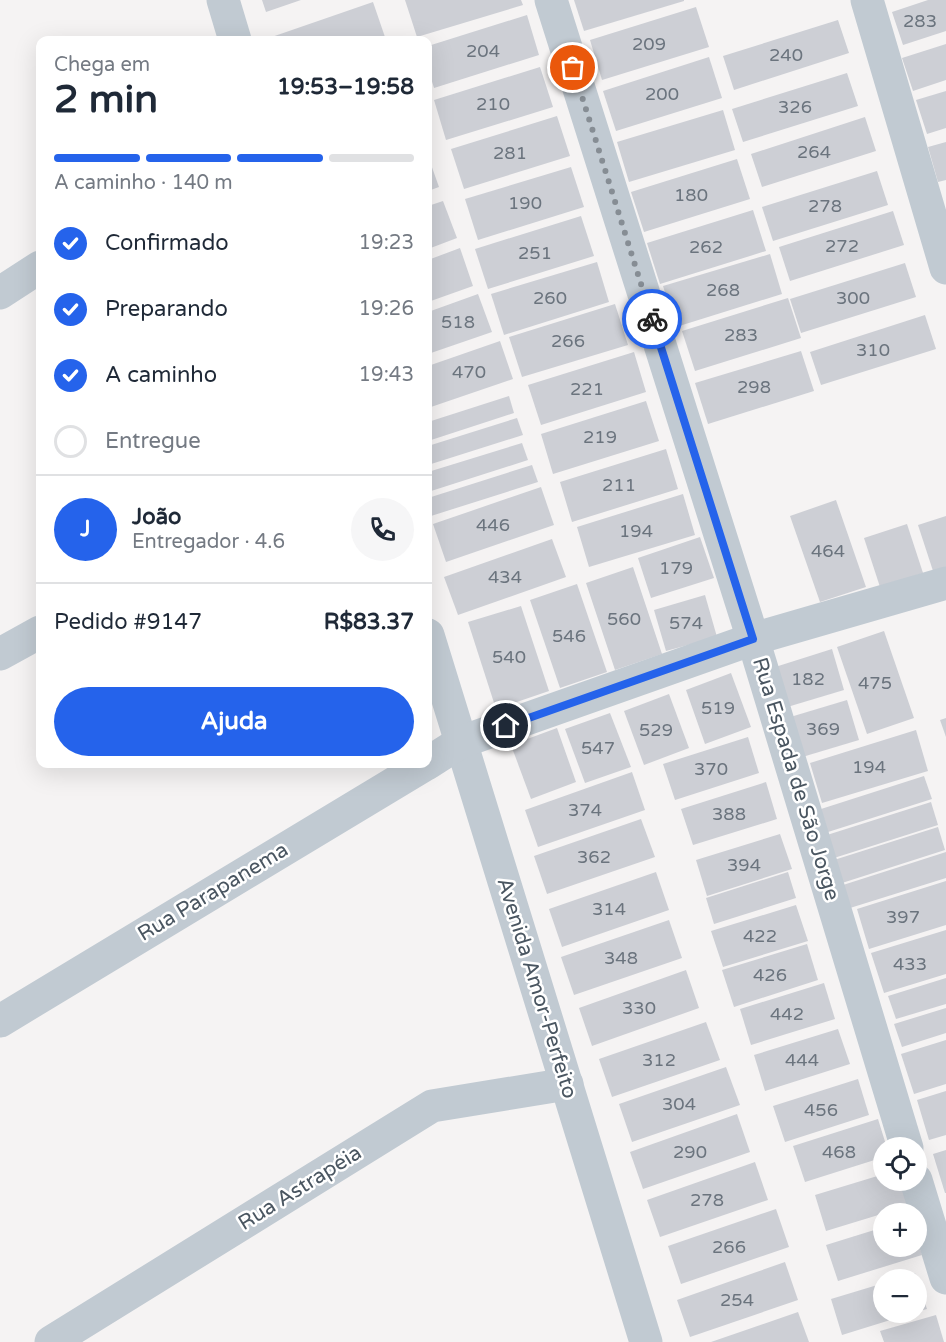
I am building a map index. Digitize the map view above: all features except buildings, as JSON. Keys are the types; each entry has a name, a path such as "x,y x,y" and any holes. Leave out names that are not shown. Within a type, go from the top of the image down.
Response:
{"street":[{"path":"223,0 234,36"},
{"name":"Rua Espada de São Jorge","path":"551,0 753,639 904,1137"},
{"path":"867,0 946,268"},
{"path":"0,293 36,270"},
{"name":"Rua Parapanema","path":"432,760 461,742 753,639 946,583"},
{"path":"0,654 36,634"},
{"name":"Avenida Amor-Perfeito","path":"432,648 646,1342"},
{"name":"Rua Parapanema","path":"0,1021 419,768"},
{"name":"Rua Astrapéia","path":"51,1342 432,1107 567,1084"},
{"path":"919,1191 946,1278"}],"way so far":[{"path":"573,68 652,319"}],"route":[{"path":"506,726 753,639 652,319"}]}
